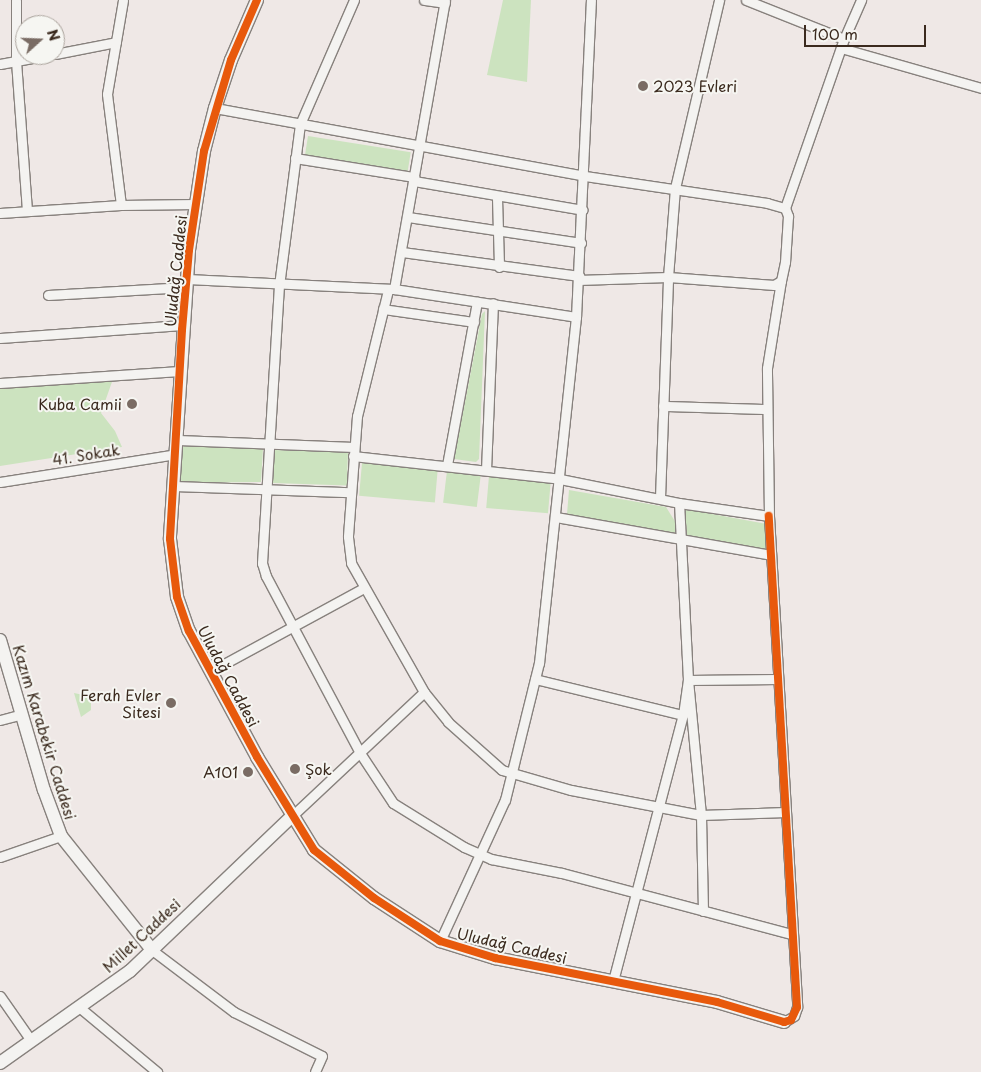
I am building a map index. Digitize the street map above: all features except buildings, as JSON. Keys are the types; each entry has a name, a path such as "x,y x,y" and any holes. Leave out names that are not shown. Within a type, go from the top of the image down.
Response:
{"street":[{"path":"16,0 16,15"},
{"path":"121,205 107,94 123,0"},
{"name":"Uludağ Caddesi","path":"257,0 231,60 215,108 204,151 186,283 180,371 178,440 170,539 177,597 189,630 292,816 314,850 374,898 440,942 495,958 717,1002 784,1022"},
{"path":"354,0 300,124 279,285 262,563 292,626 360,753 393,803 482,855 637,892 792,934"},
{"path":"424,0 445,2 402,252 391,290 383,309 357,416 348,537 351,563 424,692 448,722 502,770 571,790 701,815 786,812"},
{"path":"440,942 482,855 514,774 535,679 556,517 576,317 583,210 591,0"},
{"path":"660,498 668,276 675,188 719,0"},
{"path":"746,0 842,44 981,88"},
{"path":"784,1022 794,1016 798,1007 792,934 791,854 786,812 769,516 767,368 781,281 788,216 784,208 842,44 861,0"},
{"path":"65,52 116,42"},
{"path":"0,64 15,61"},
{"path":"16,65 27,211"},
{"path":"215,108 420,144 584,176 675,188 784,208"},
{"path":"296,158 414,179 496,198 583,210"},
{"path":"496,198 499,267"},
{"path":"0,213 121,205 196,204"},
{"path":"408,217 581,243"},
{"path":"402,252 579,278 668,276 774,285 781,281"},
{"path":"48,295 186,283 279,285 391,290 576,317"},
{"path":"447,465 477,302"},
{"path":"486,470 493,304"},
{"path":"383,309 474,322"},
{"path":"0,338 183,325"},
{"path":"0,383 180,371"},
{"path":"663,406 767,409"},
{"path":"178,440 269,443 354,452 560,479 679,503 769,516"},
{"name":"41. Sokak","path":"0,482 176,454"},
{"path":"174,486 266,487 350,492"},
{"path":"679,503 688,680 701,815 703,911"},
{"path":"556,517 771,555"},
{"path":"211,671 364,588"},
{"name":"Kazım Karabekir Caddesi","path":"0,640 61,836 152,950"},
{"path":"535,679 683,715"},
{"path":"688,680 778,679"},
{"path":"613,982 683,715 688,680"},
{"path":"292,816 424,692"},
{"path":"0,720 22,714"},
{"name":"Millet Caddesi","path":"0,1063 30,1039 130,971 292,816"},
{"path":"0,857 61,836"},
{"path":"152,950 234,1012 322,1056 315,1072"},
{"path":"0,996 30,1039"},
{"path":"79,1007 157,1072"}],"green space":[{"path":"503,0 531,0 527,82 487,75"},
{"path":"308,136 411,152 408,171 305,155"},
{"path":"485,311 479,459 476,462 454,459 482,314"},
{"path":"113,379 101,413 115,431 122,447 0,466 0,387"},
{"path":"184,446 263,448 261,482 184,483 178,478 181,449"},
{"path":"274,450 348,453 347,486 273,483"},
{"path":"362,463 438,470 435,502 359,496"},
{"path":"447,471 481,475 477,507 443,503"},
{"path":"489,476 551,481 548,513 486,508"},
{"path":"569,490 666,507 676,523 675,533 567,514"},
{"path":"685,509 767,524 767,549 687,536"},
{"path":"74,693 88,696 91,701 91,710 81,717"}],"cycle path":[{"path":"257,0 231,60 204,151 189,250 182,330 170,539 177,597 189,631 257,757 314,850 374,898 440,941 495,958 717,1002 784,1022 791,1020 797,1007 769,516"}],"place":[{"name":"2023 Evleri","path":"643,86"},
{"name":"Kuba Camii","path":"132,404"},
{"name":"Ferah Evler Sitesi","path":"171,703"},
{"name":"Şok","path":"295,769"},
{"name":"A101","path":"248,772"}]}
